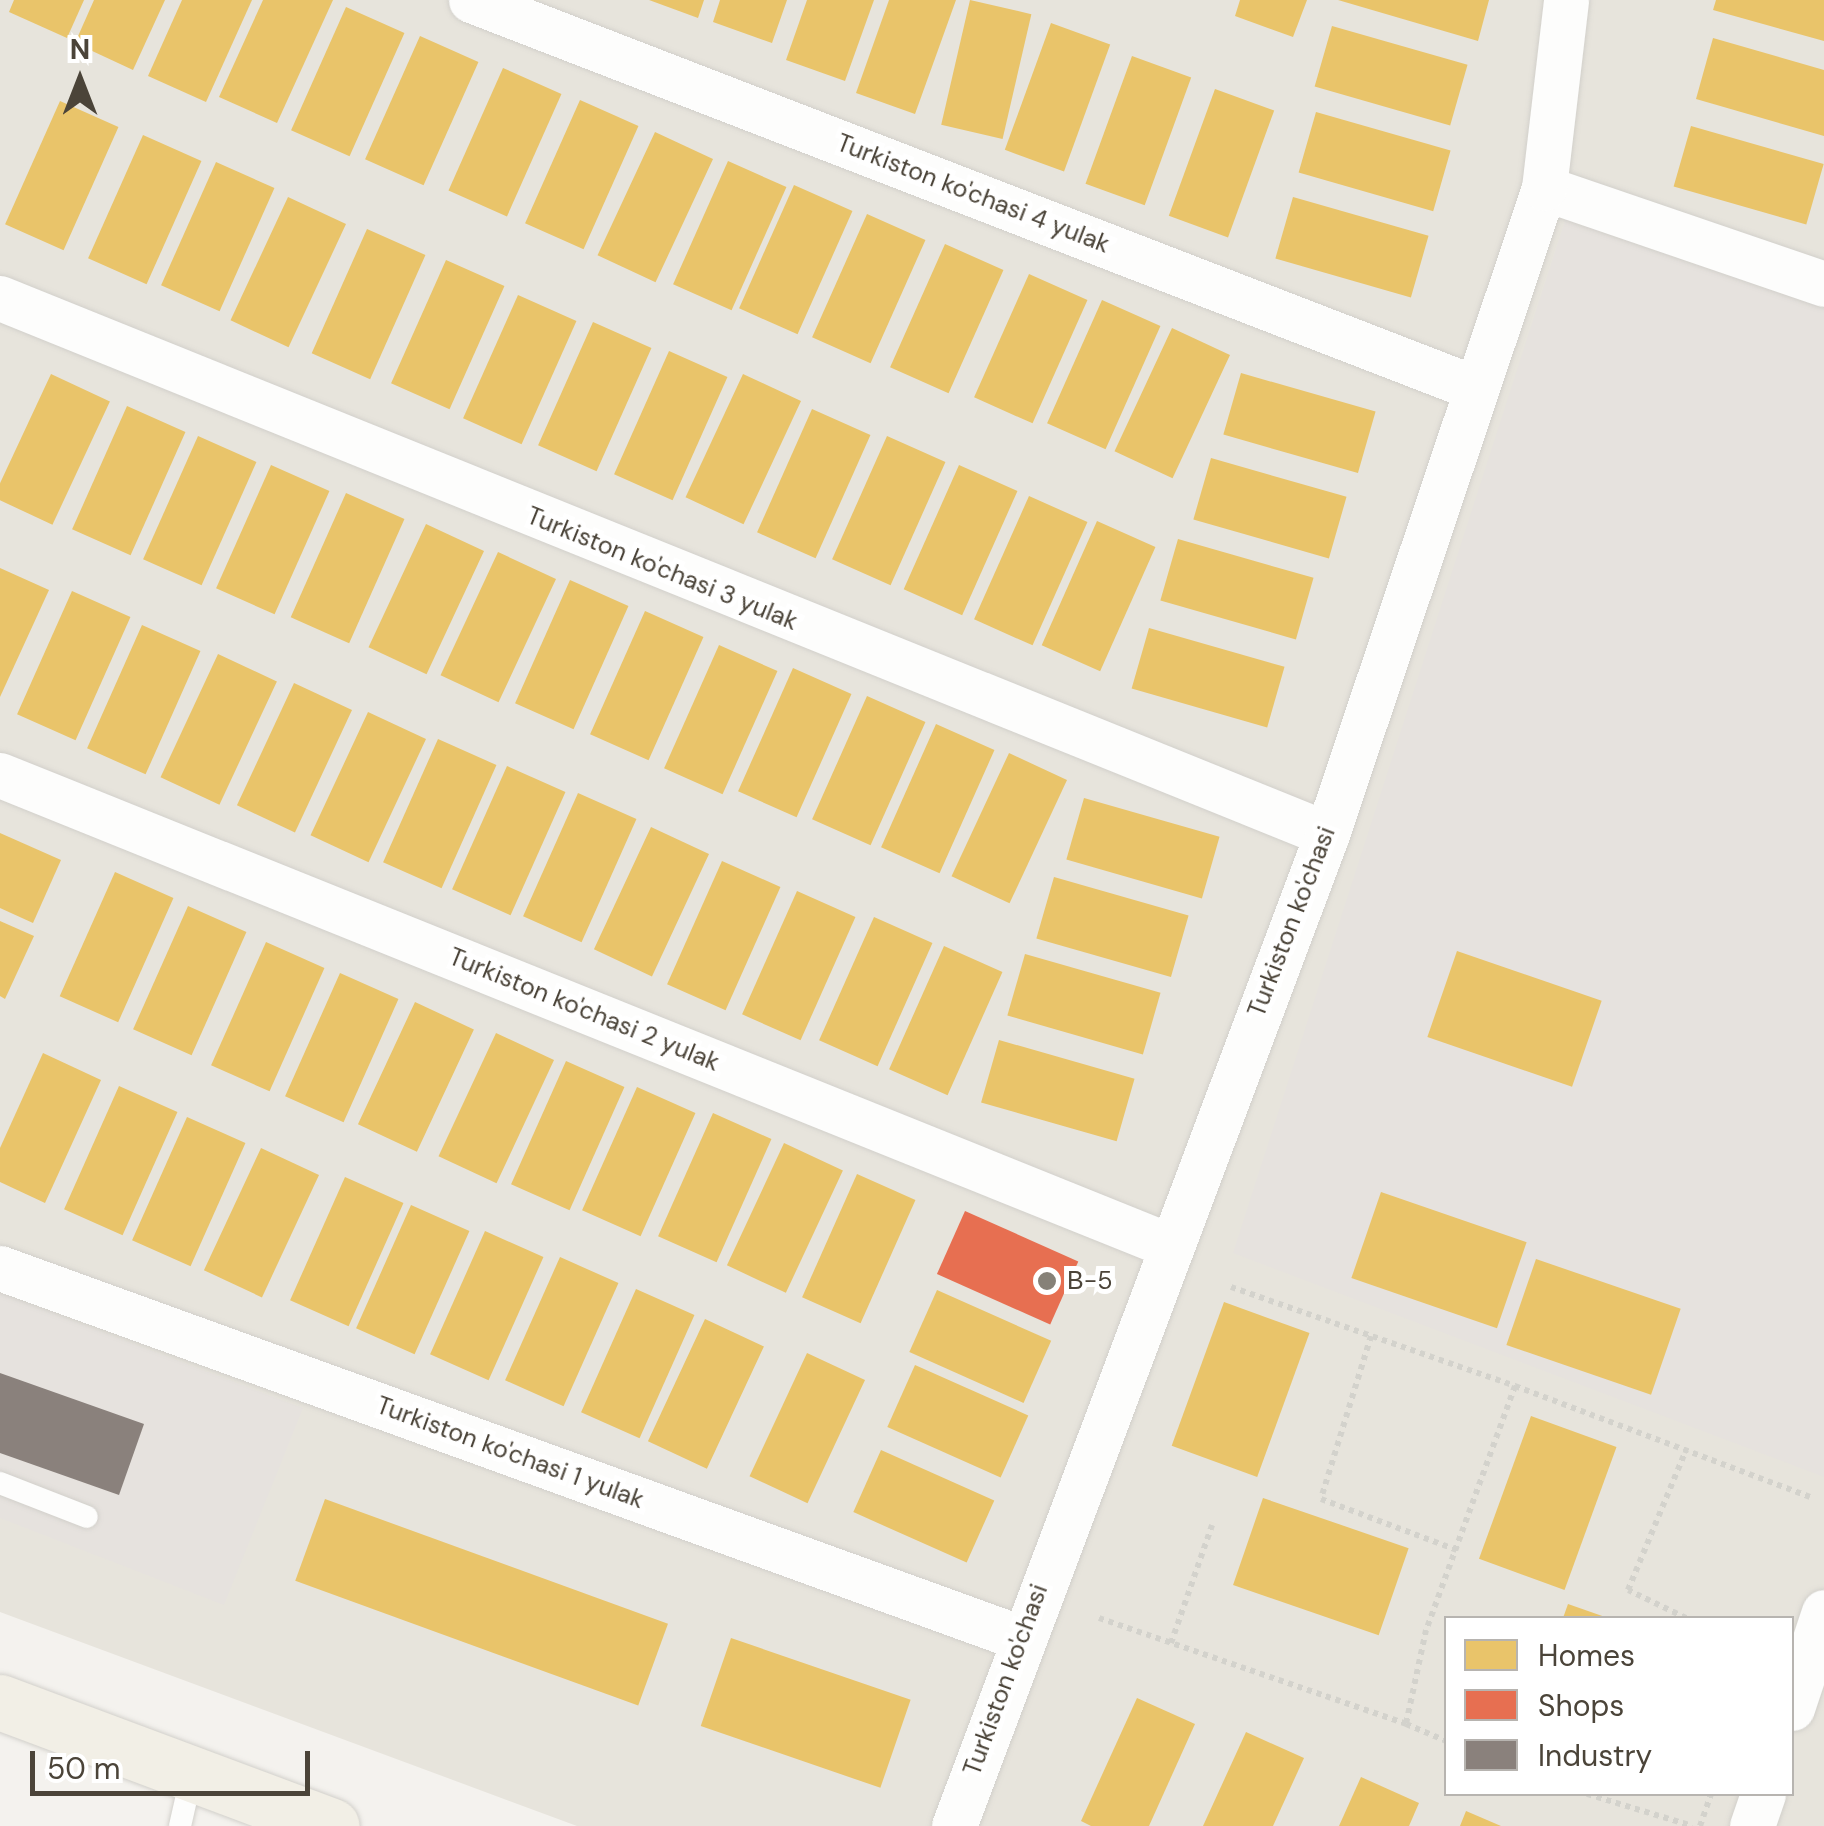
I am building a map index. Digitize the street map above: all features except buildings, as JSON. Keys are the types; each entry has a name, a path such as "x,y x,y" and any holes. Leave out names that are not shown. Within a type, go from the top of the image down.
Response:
{"main road":[{"path":"0,1702 332,1826"}],"street":[{"name":"Turkiston ko'chasi 4 yulak","path":"471,0 1475,388"},
{"name":"Turkiston ko'chasi","path":"954,1826 1168,1245 1327,834 1544,188 1566,0"},
{"path":"1544,188 1824,284"},
{"name":"Turkiston ko'chasi 3 yulak","path":"0,298 1327,834"},
{"name":"Turkiston ko'chasi 2 yulak","path":"0,775 1168,1245"},
{"name":"Turkiston ko'chasi 1 yulak","path":"0,1268 1021,1638"},
{"path":"1794,1702 1824,1612"},
{"path":"1752,1826 1762,1796"}],"lane":[{"path":"0,1483 88,1517"},
{"path":"180,1826 192,1774"}],"path":[{"path":"1231,1287 1515,1386 1810,1496"},
{"path":"1371,1336 1321,1499 1457,1550"},
{"path":"1406,1724 1457,1550 1515,1386"},
{"path":"1682,1616 1628,1590 1686,1450"},
{"path":"1171,1643 1212,1525"},
{"path":"1099,1618 1444,1740"},
{"path":"1594,1796 1692,1826"},
{"path":"1700,1826 1710,1796"}],"shaded area":[{"path":"0,0 1824,0 1824,1826 577,1826 0,1612"},
{"path":"1571,202 1824,288 1824,1477 1233,1253"},
{"path":"0,1293 303,1408 224,1605 0,1518"}],"place":[{"name":"В-5","path":"1047,1281"}]}
